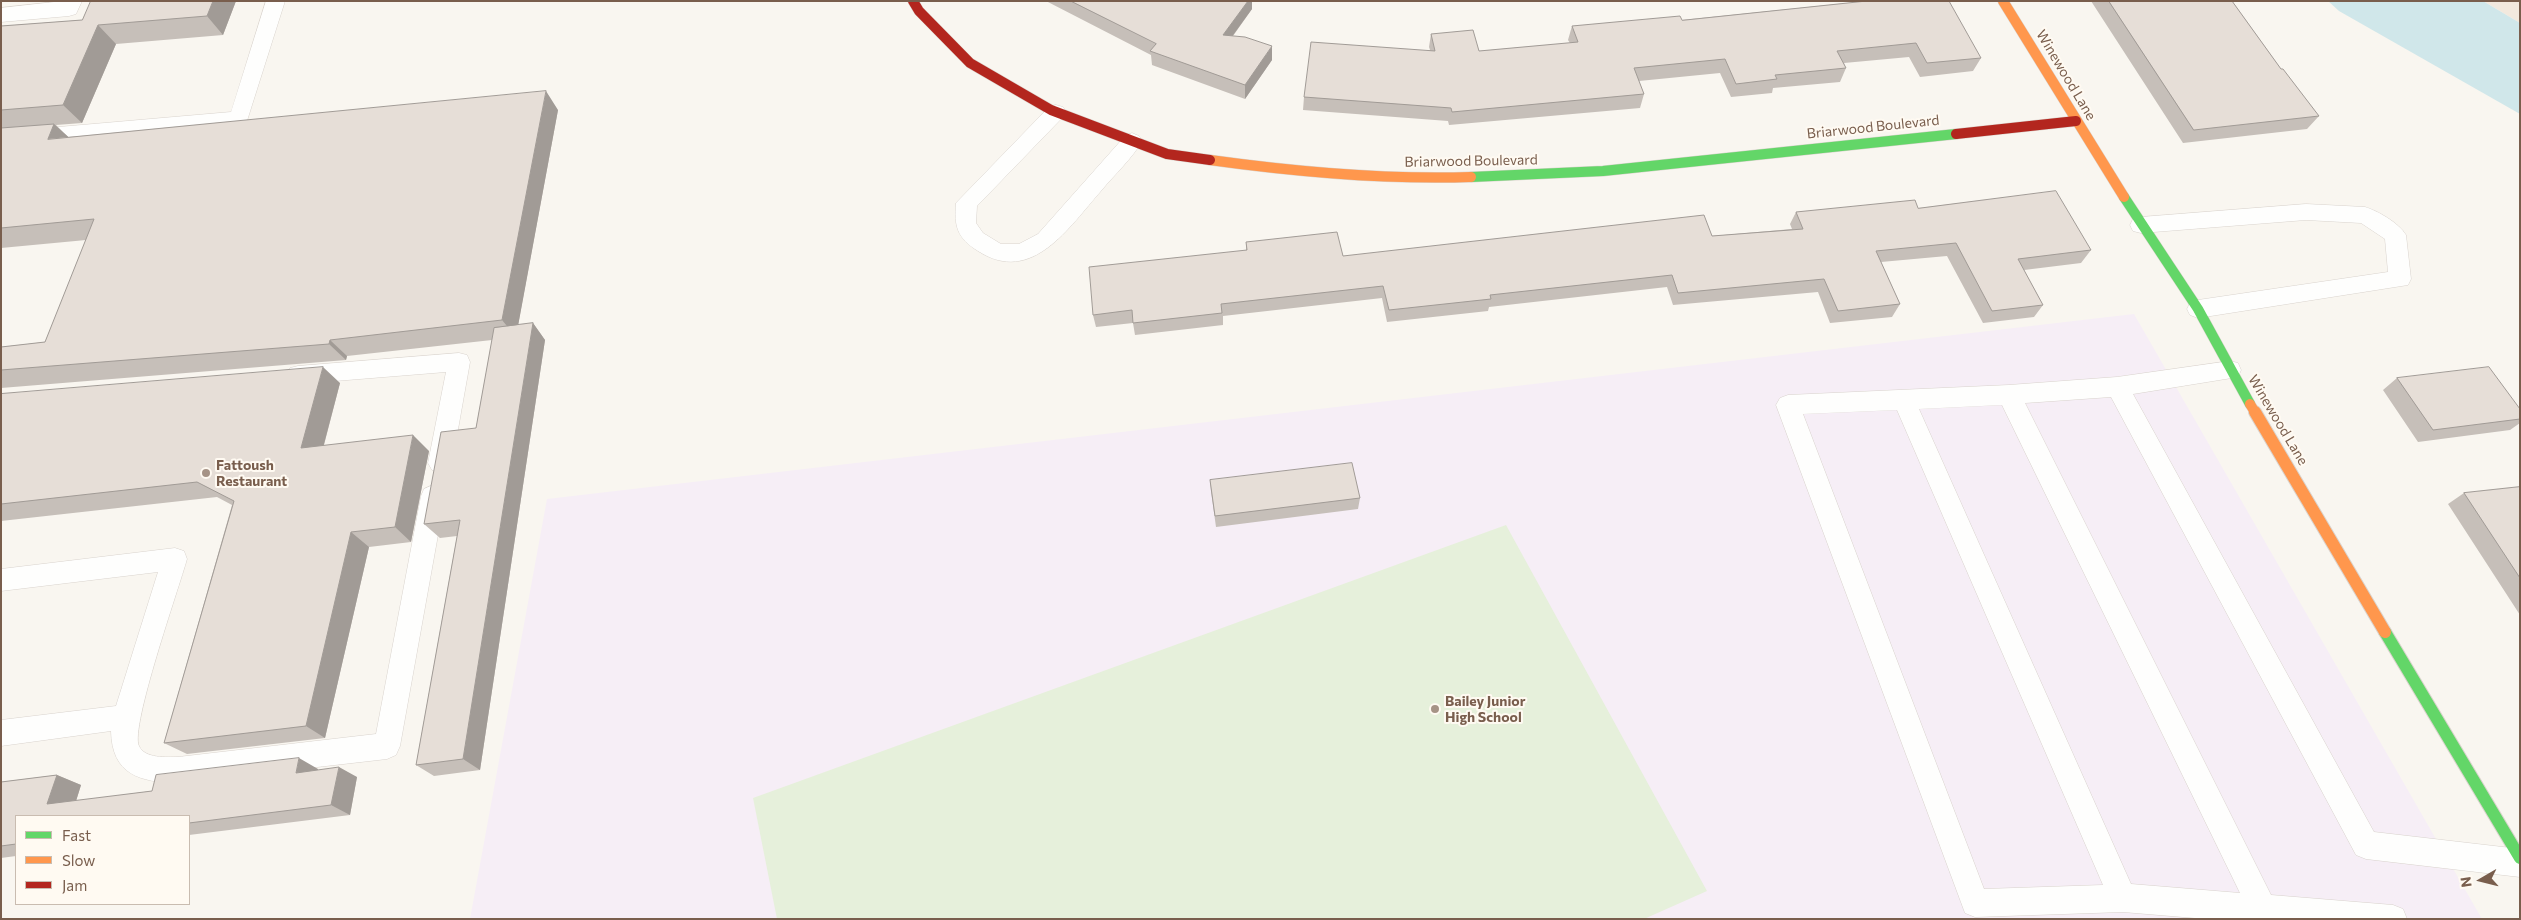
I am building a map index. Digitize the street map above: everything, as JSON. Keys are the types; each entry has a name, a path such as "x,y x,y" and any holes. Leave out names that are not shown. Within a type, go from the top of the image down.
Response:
{"street":[{"name":"Briarwood Boulevard","path":"913,1 919,11 970,63 1056,112 1167,154 1290,172 1429,179 1603,171 2076,121"},
{"name":"Winewood Lane","path":"2004,1 2141,225 2198,310 2230,370 2520,858"}],"lane":[{"path":"1,15 69,9 72,1"},
{"path":"1,140 239,119 276,1"},
{"path":"1056,112 967,203 965,224 975,239 998,254 1022,252 1046,240 1132,140"},
{"path":"2141,225 2306,212 2365,215 2395,234 2400,279 2198,310"},
{"path":"1,580 175,559 126,717 124,739 128,754 139,766 158,770 178,770 386,746 459,362 280,377"},
{"path":"2230,370 2117,387 2009,395 1788,405 1975,903 2123,898 2392,919"},
{"path":"2117,387 2366,846 2520,863"},
{"path":"2009,395 2262,908"},
{"path":"1904,400 2123,898"},
{"path":"1,733 126,717"}],"shaded area":[{"path":"2483,1 2520,1 2520,23"},
{"name":"Bailey Junior High School","path":"2134,314 2482,919 470,919 547,499"}],"green space":[{"path":"1506,525 1707,891 1644,919 777,919 753,798"}],"water":[{"path":"2328,1 2483,1 2520,23 2520,114 2339,11"}],"building":[{"path":"91,1 213,1 207,16 98,25 63,105 1,110 1,26 82,20"},
{"path":"1071,1 1248,1 1223,35 1245,37 1272,46 1245,85 1150,51 1156,44"},
{"path":"1867,1 1949,1 1981,58 1927,63 1916,43 1837,51 1846,68 1775,75 1777,79 1736,84 1725,59 1634,68 1644,94 1452,112 1451,108 1304,97 1311,42 1435,51 1431,34 1473,30 1479,51 1578,42 1572,26 1680,16 1682,20"},
{"path":"2109,1 2232,1 2281,69 2283,69 2319,116 2194,130"},
{"path":"546,91 502,320 330,340 329,344 1,370 1,347 45,342 94,219 1,228 1,128 54,124 48,139"},
{"path":"2056,191 2091,250 2018,259 2043,305 1992,311 1956,243 1876,251 1900,304 1838,311 1824,279 1678,293 1672,275 1490,295 1491,299 1389,310 1383,286 1221,304 1222,313 1133,323 1132,310 1093,315 1089,267 1247,250 1246,242 1337,232 1343,256 1704,215 1712,236 1803,229 1796,212 1915,200 1918,208"},
{"path":"533,323 463,759 416,765 460,520 424,524 441,432 476,428 494,328"},
{"path":"323,367 301,448 413,435 395,527 351,532 306,726 164,743 234,501 197,482 1,504 1,394"},
{"path":"2489,367 2520,409 2520,419 2433,430 2397,378"},
{"path":"1352,463 1360,498 1215,516 1210,480"},
{"path":"2520,487 2520,578 2464,493"},
{"path":"299,758 296,773 339,767 331,805 190,823 190,815 15,815 15,844 1,846 1,782 57,775 47,804 152,791 156,775"}],"traffic: fast":[{"path":"1471,177 1603,171 1956,134"},
{"path":"2124,197 2198,309 2250,404"},
{"path":"2385,632 2520,858"}],"traffic: slow":[{"path":"2003,1 2124,197"},
{"path":"1210,160 1340,175 1406,178 1471,177"},
{"path":"2250,404 2385,632"}],"traffic: jam":[{"path":"913,1 919,11 970,63 1051,110 1167,154 1210,160"},
{"path":"1956,134 2076,121"}],"place":[{"name":"Fattoush Restaurant","path":"206,473"},
{"name":"Bailey Junior High School","path":"1435,709"}]}
